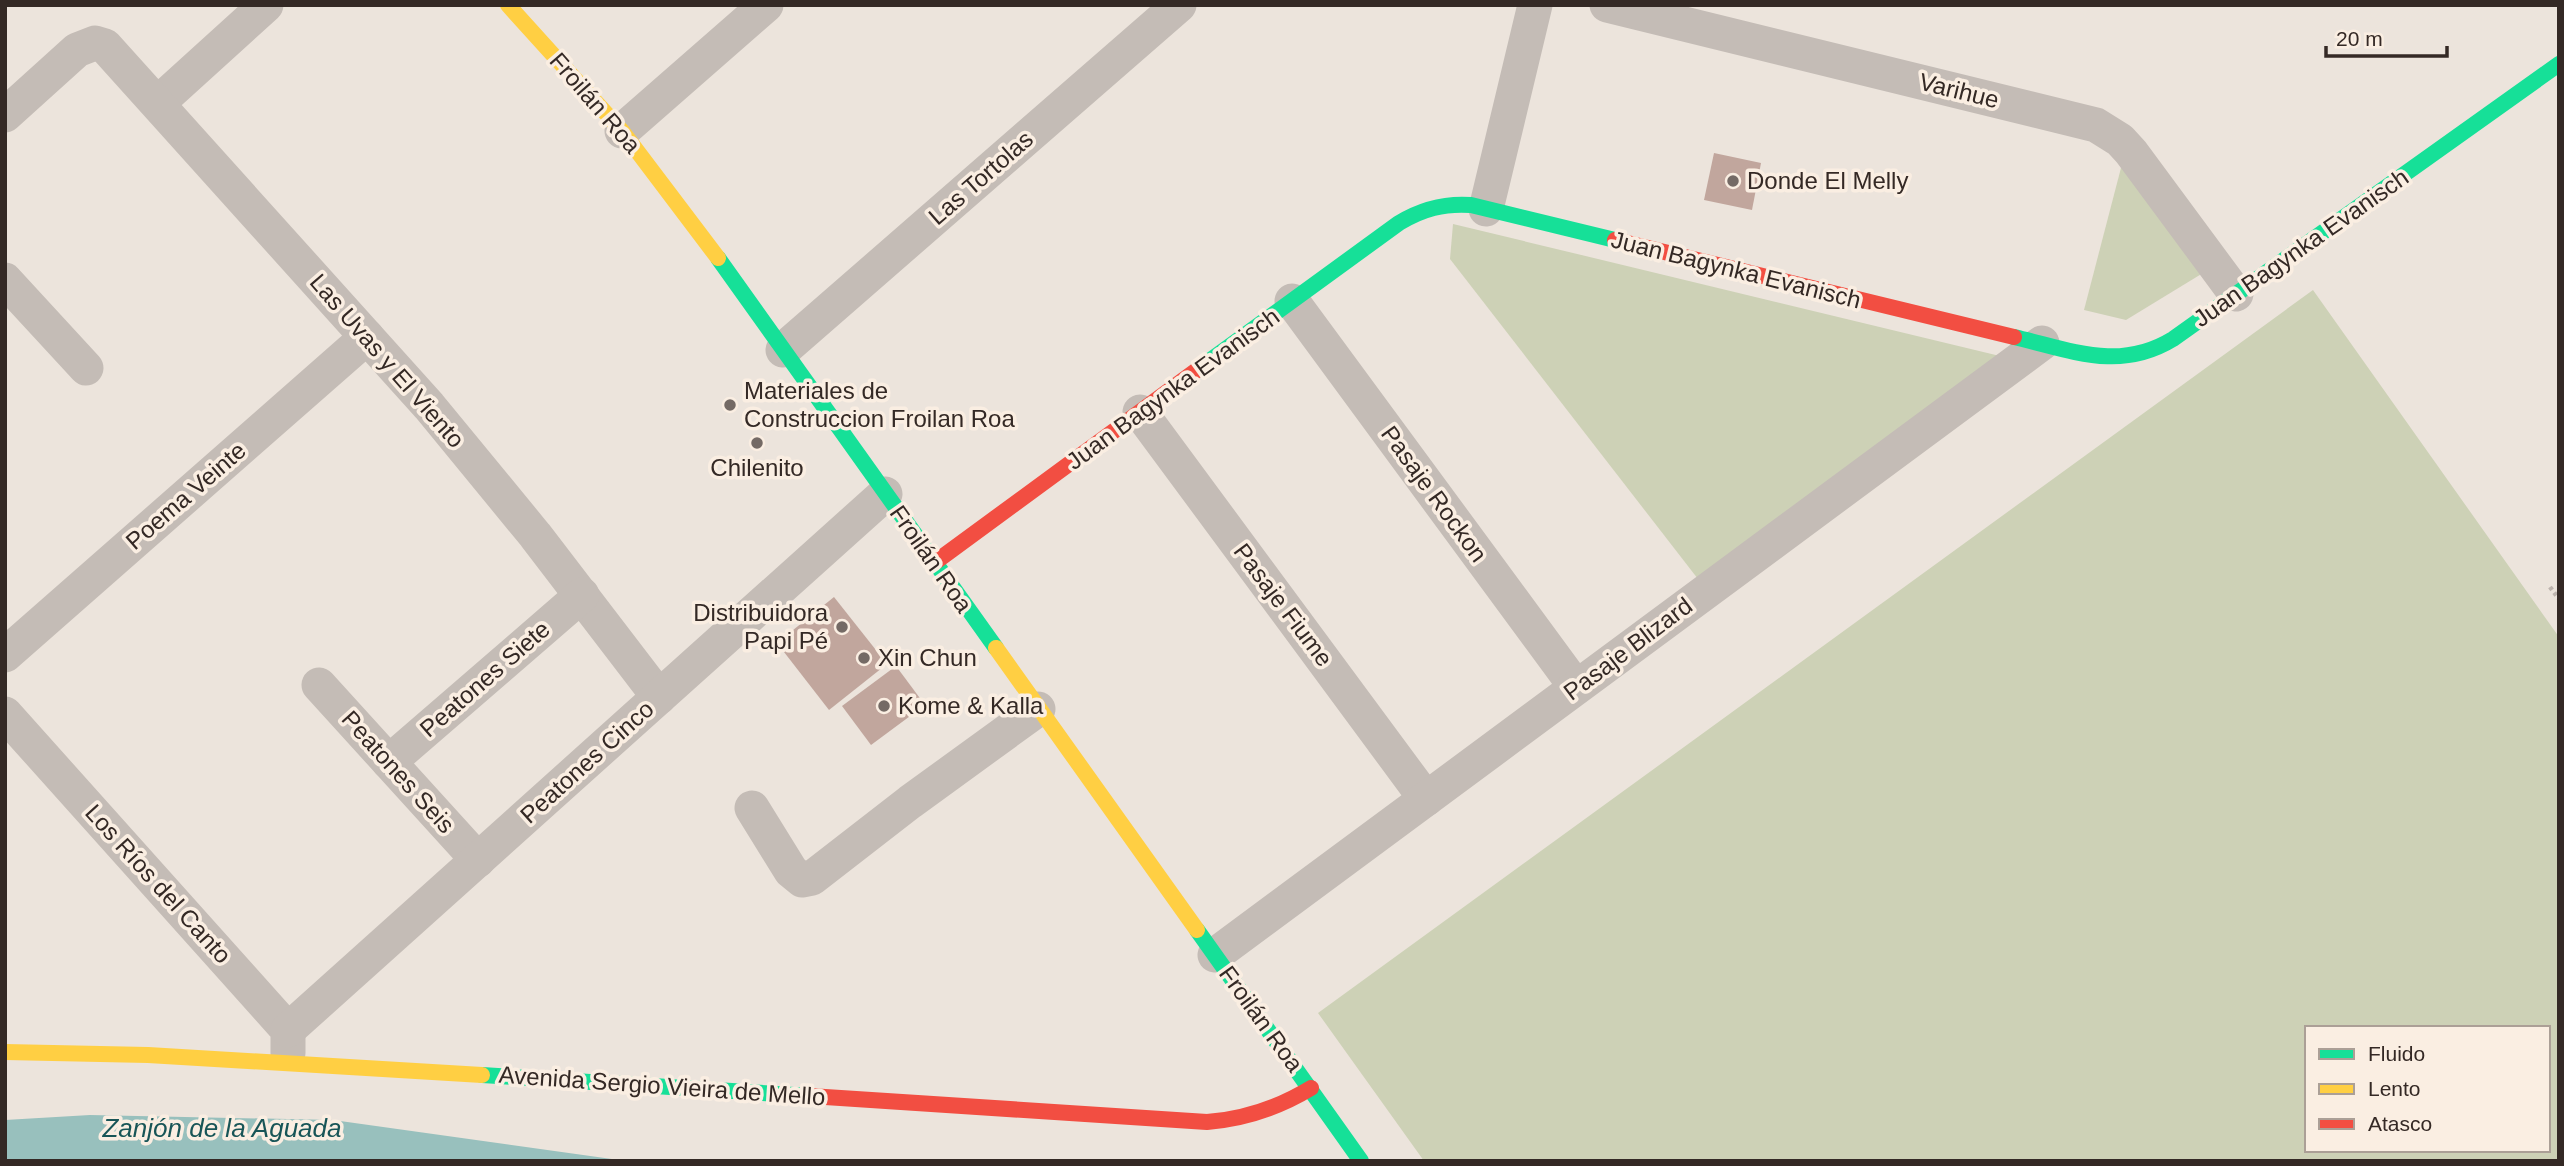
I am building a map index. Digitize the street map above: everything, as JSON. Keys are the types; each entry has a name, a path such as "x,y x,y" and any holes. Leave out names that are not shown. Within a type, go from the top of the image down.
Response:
{"main road":[{"name":"Froilán Roa","path":"508,5 622,131 700,232 1360,1160"},
{"name":"Juan Bagynka Evanisch","path":"934,563 1417,211 1454,204 1486,209 2098,357 2137,357 2156,350 2559,64"},
{"name":"Avenida Sergio Vieira de Mello","path":"5,1052 148,1055 288,1046 1207,1122 1250,1118 1270,1112 1311,1088"}],"street":[{"path":"158,103 266,5"},
{"path":"622,131 766,5"},
{"name":"Las Tortolas","path":"783,350 1179,5"},
{"path":"1486,209 1535,5"},
{"name":"Varihue","path":"1607,5 2096,125 2120,140 2131,152 2236,294"},
{"name":"Las Uvas y El Viento","path":"5,115 77,50 95,43 112,53 490,478 659,697"},
{"path":"5,280 86,368"},
{"name":"Pasaje Rockon","path":"1292,301 1576,687"},
{"name":"Poema Veinte","path":"5,654 367,337"},
{"name":"Pasaje Blizard","path":"1215,955 2042,343"},
{"name":"Pasaje Fiume","path":"1140,412 1426,799"},
{"name":"Peatones Cinco","path":"288,1046 478,859 885,494"},
{"name":"Peatones Siete","path":"389,762 582,595"},
{"name":"Peatones Seis","path":"319,685 478,859"},
{"path":"752,808 791,871 802,880 812,878 910,802 1038,709"},
{"name":"Los Ríos del Canto","path":"5,714 288,1046"}],"path":[{"path":"2550,587 2559,599"}],"green space":[{"path":"2122,164 2203,273 2126,320 2084,310"},
{"path":"1453,224 2004,357 1698,579 1450,259"},
{"path":"2313,290 2559,637 2559,1161 1424,1161 1318,1013"}],"water":[{"name":"Zanjón de la Aguada","path":"90,1115 333,1120 626,1161 5,1161 5,1120"}],"building":[{"name":"Donde El Melly","path":"1714,153 1761,163 1752,210 1704,200"},
{"path":"834,597 887,664 829,710 777,643"},
{"name":"Kome & Kalla","path":"896,666 925,705 871,745 842,706"}],"traffic: fast":[{"path":"2014,337 2075,352 2114,356 2153,349 2173,339 2559,64"},
{"path":"1197,370 1399,223 1425,211 1442,206 1471,205 1615,240"},
{"path":"718,258 996,648"},
{"path":"1197,930 1361,1161"},
{"path":"482,1075 810,1096"}],"traffic: slow":[{"path":"508,5 622,131 718,258"},
{"path":"996,648 1197,930"},
{"path":"5,1052 148,1055 482,1075"}],"traffic: jam":[{"path":"1615,240 2014,337"},
{"path":"934,563 1197,370"},
{"path":"810,1096 1207,1122 1261,1111 1311,1088"}],"place":[{"name":"Donde El Melly","path":"1733,181"},
{"name":"Materiales de Construccion Froilan Roa","path":"730,405"},
{"name":"Chilenito","path":"757,443"},
{"name":"Distribuidora Papi Pé","path":"842,627"},
{"name":"Xin Chun","path":"864,658"},
{"name":"Kome & Kalla","path":"884,706"}]}
